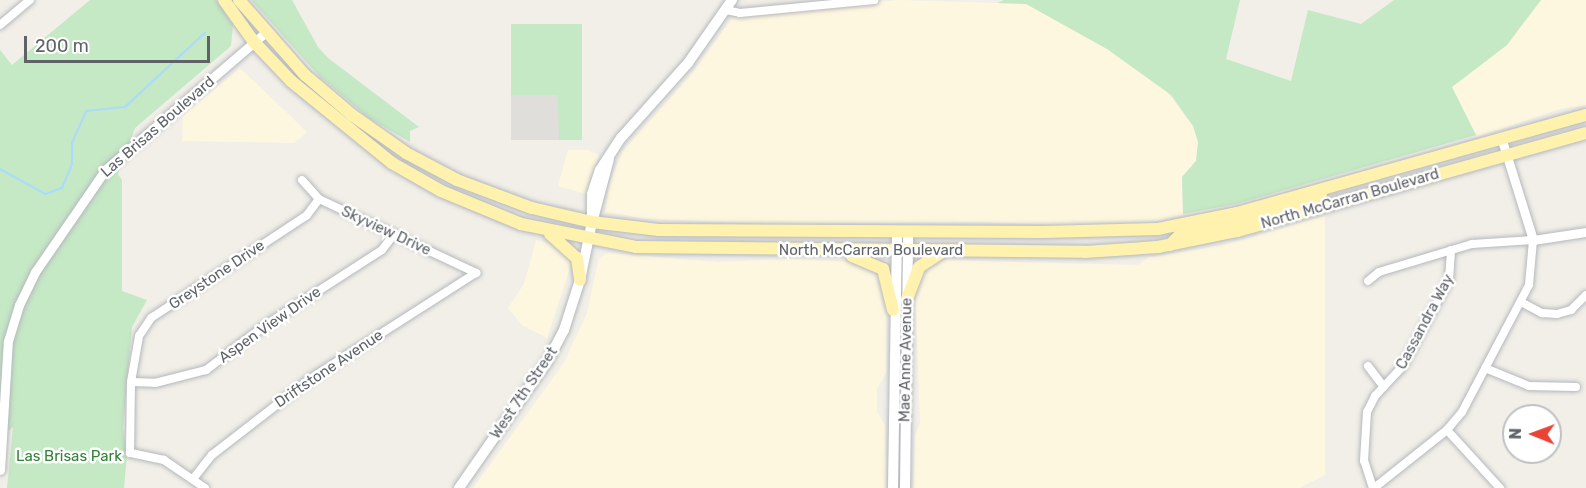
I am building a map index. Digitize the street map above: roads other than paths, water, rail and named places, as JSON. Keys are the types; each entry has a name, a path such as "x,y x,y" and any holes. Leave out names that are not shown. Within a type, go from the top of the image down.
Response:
{"main road":[{"name":"North McCarran Boulevard","path":"224,0 254,42 322,109 392,163 472,205 543,230 589,240 660,249 1103,251 1170,245 1237,231 1586,133"},
{"name":"North McCarran Boulevard","path":"239,0 265,33 327,96 406,153 508,200 592,222 681,231 902,232 1158,228 1237,213 1586,115"},
{"name":"West 7th Street","path":"459,488 554,351 580,280 592,222 595,184 627,132 688,63 732,0"},
{"path":"1170,245 1179,236 1300,205 1340,183"},
{"path":"543,230 573,252 580,268 580,280"},
{"name":"Mae Anne Avenue","path":"893,488 893,310 902,232"},
{"path":"833,251 880,266 888,280 893,310"},
{"name":"Mae Anne Avenue","path":"901,251 907,299 905,488"},
{"path":"907,299 915,274 924,262 945,251 961,251"}],"street":[{"path":"0,25 30,0"},
{"path":"726,10 740,13 874,0"},
{"name":"Las Brisas Boulevard","path":"0,470 8,341 19,305 34,272 105,170 265,33"},
{"path":"1373,488 1447,430 1462,412 1521,302 1532,274 1533,240 1501,137"},
{"name":"Skyview Drive","path":"302,180 319,199 476,273"},
{"name":"Greystone Drive","path":"193,479 164,460 130,453 130,382 139,336 151,318 307,215 319,199"},
{"path":"1368,281 1379,272 1479,242 1533,240 1586,232"},
{"name":"Aspen View Drive","path":"130,382 172,380 206,370 267,324 382,250 394,234"},
{"name":"Cassandra Way","path":"1373,488 1364,466 1364,426 1371,403 1403,366 1449,280 1451,250"},
{"name":"Driftstone Avenue","path":"193,479 212,455 310,379 476,273"},
{"path":"1521,302 1542,313 1557,314 1574,307 1586,295"},
{"path":"1368,366 1384,387"},
{"path":"1485,369 1529,386 1576,387"},
{"path":"1447,430 1500,488"},
{"path":"193,479 205,488"}],"waterway":[{"path":"0,169 46,194 62,188 72,164 72,143 86,111 125,107 205,33"}],"park label":[{"name":"Las Brisas Park","path":"69,457"}]}
